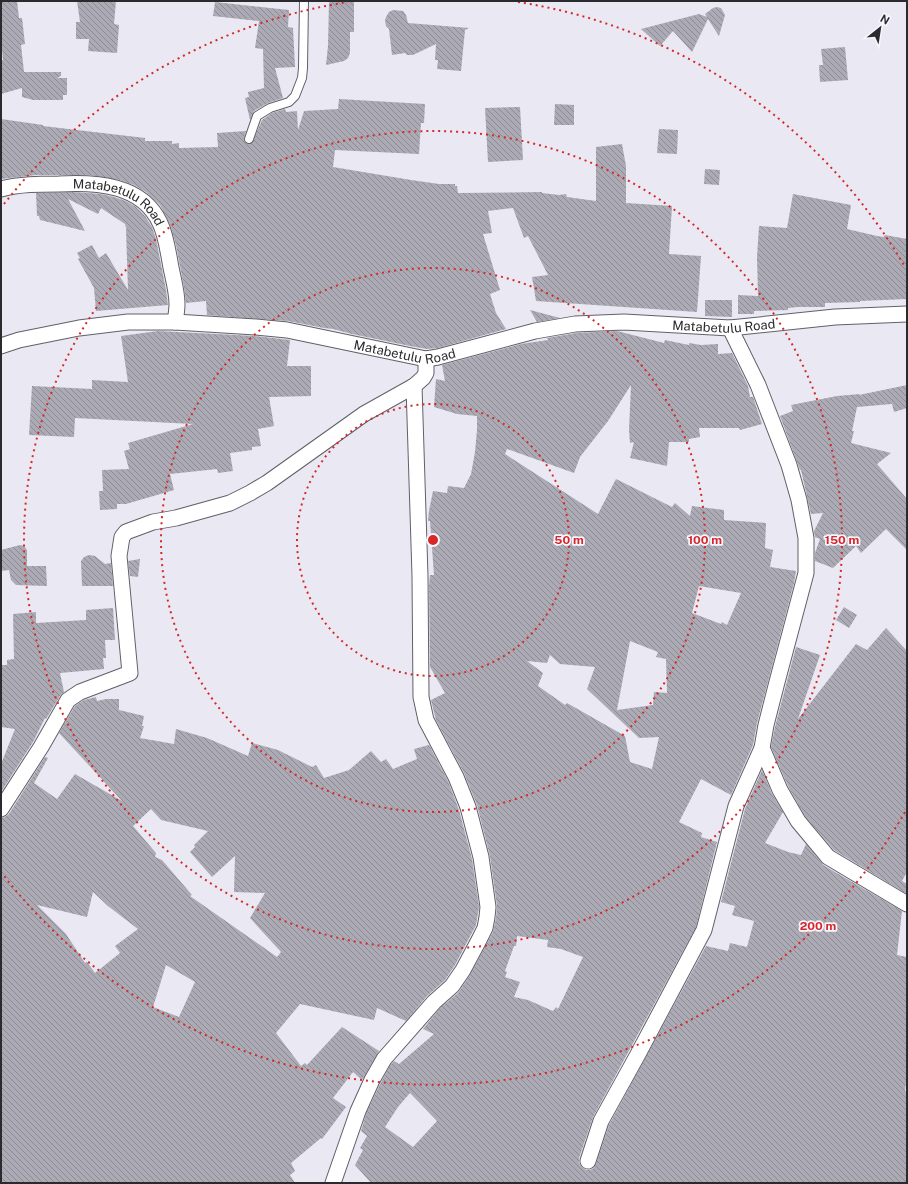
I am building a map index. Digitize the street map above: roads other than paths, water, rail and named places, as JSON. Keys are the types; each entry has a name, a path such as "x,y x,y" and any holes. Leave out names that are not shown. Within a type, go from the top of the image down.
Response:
{"street":[{"name":"Matabetulu Road","path":"1,189 16,185 66,183 98,184 120,188 134,194 150,207 160,223 168,254 177,302 176,322 236,325 287,330 426,359 535,331 575,324 624,322 730,328 835,317 907,314"},
{"path":"1,346 19,340 79,328 128,322 176,322"},
{"path":"588,1161 601,1121 704,930 736,806 762,748 777,682 806,573 806,538 799,500 789,465 758,385 730,328"},
{"path":"1,809 37,753 68,700 80,692 130,673 119,556 122,537 126,532 153,522 176,518 230,503 250,493 320,446 364,414 414,386 426,373 426,359"},
{"path":"333,1183 358,1111 372,1080 384,1059 434,1002 452,986 480,940 485,928 487,917 488,907 481,857 468,807 456,777 426,720 421,697 420,576 414,386"},
{"path":"762,748 780,790 798,821 828,857 907,904"}],"lane":[{"path":"249,139 257,116 270,108 289,102 298,90 302,78 304,56 304,1"}]}
